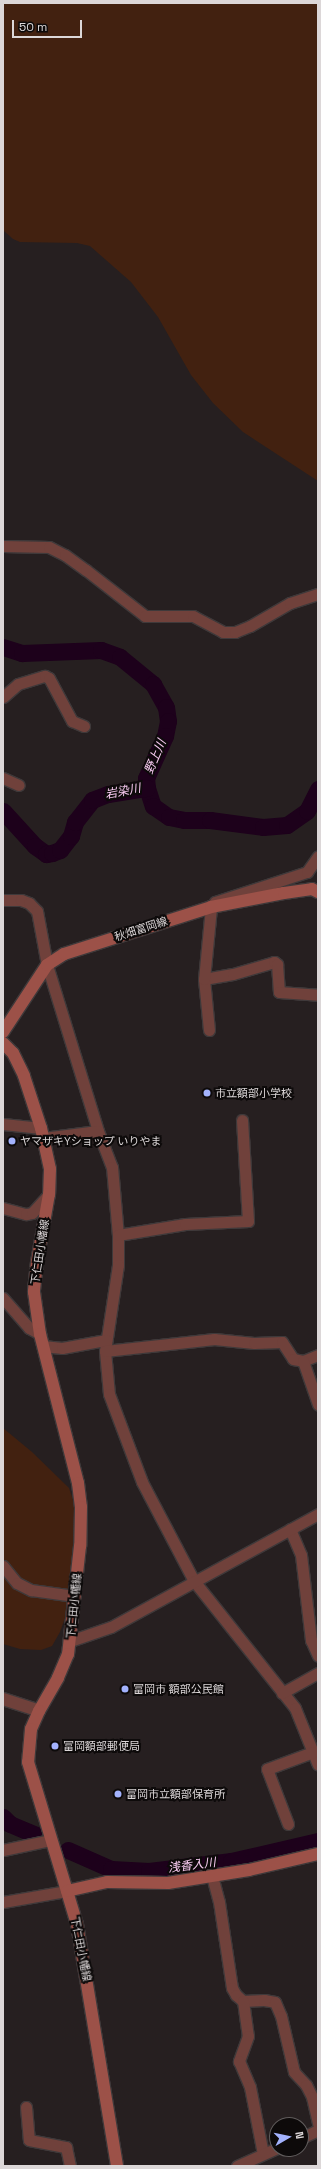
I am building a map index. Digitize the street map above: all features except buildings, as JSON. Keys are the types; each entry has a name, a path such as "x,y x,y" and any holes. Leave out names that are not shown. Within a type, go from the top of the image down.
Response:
{"main road":[{"name":"秋畑富岡線","path":"3,1032 8,1028 47,965 64,954 210,906 284,892 312,890 318,892"},
{"name":"下仁田小幡線","path":"3,1042 19,1065 42,1133 50,1169 49,1194 34,1280 34,1292 42,1340 78,1483 81,1507 80,1546 68,1654 58,1678 39,1711 31,1729 28,1762 77,1924 118,2166"},
{"path":"66,1891 107,1882 156,1884 212,1876 249,1870 318,1854"}],"street":[{"path":"3,546 49,547 65,555 86,570 142,614 193,616 223,632 235,632 250,626 290,603 318,594"},
{"path":"3,697 18,684 45,676 49,678 72,721 84,726"},
{"path":"3,778 19,785"},
{"path":"209,1030 204,979 210,906 215,902 307,872 318,856"},
{"path":"3,900 21,900 29,903 37,911 47,965 98,1131 112,1167 118,1236 118,1265 105,1346 109,1394 142,1482 194,1581 295,1708 318,1765"},
{"path":"204,979 233,974 274,962 277,964 279,992 318,994"},
{"path":"118,1236 185,1224 248,1220 242,1120"},
{"path":"3,1124 42,1133 98,1131"},
{"path":"3,1208 26,1214 32,1213 49,1194"},
{"path":"3,1298 28,1328 42,1340 62,1348 214,1339 254,1343 282,1342 293,1360 303,1361 318,1355"},
{"path":"303,1361 318,1404"},
{"path":"70,1641 111,1627 318,1514"},
{"path":"290,1529 301,1555 311,1640 318,1656"},
{"path":"3,1566 17,1583 31,1590 75,1596"},
{"path":"282,1693 318,1673"},
{"path":"3,1699 39,1711"},
{"path":"288,1824 267,1768 313,1752"},
{"path":"3,1850 51,1840"},
{"path":"212,1876 219,1902 232,1988 236,1995 243,2001 248,2036 239,2061 250,2087 263,2154"},
{"path":"3,1902 66,1891"},
{"path":"243,2001 264,2000 275,2002 281,2016 294,2072 312,2097 318,2124"},
{"path":"26,2107 28,2140 66,2147 70,2166"},
{"path":"237,2166 269,2151"}],"shaded area":[{"path":"3,3 318,3 318,481 243,432 213,403 191,375 158,317 131,282 90,246 77,243 20,242 13,239 4,231"},
{"path":"3,1428 32,1452 69,1488 78,1515 77,1584 60,1632 52,1646 41,1650 20,1649 3,1644"}],"waterway":[{"name":"野上川","path":"3,647 22,653 101,650 120,657 153,684 166,707 168,721 165,736 146,778 147,788 153,806 169,817 184,820 210,820 263,827 287,825 307,811 318,789"},
{"name":"岩染川","path":"3,811 35,846 46,854 60,850 71,836 75,822 92,800 108,794 147,788"},
{"name":"浅香入川","path":"3,1817 10,1824 36,1835"},
{"name":"浅香入川","path":"68,1850 111,1869 149,1871 231,1861 318,1841"}],"place":[{"name":"市立額部小学校","path":"207,1093"},
{"name":"ヤマザキYショップ いりやま","path":"12,1141"},
{"name":"富岡市 額部公民館","path":"125,1689"},
{"name":"富岡額部郵便局","path":"55,1746"},
{"name":"富岡市立額部保育所","path":"118,1794"}]}
